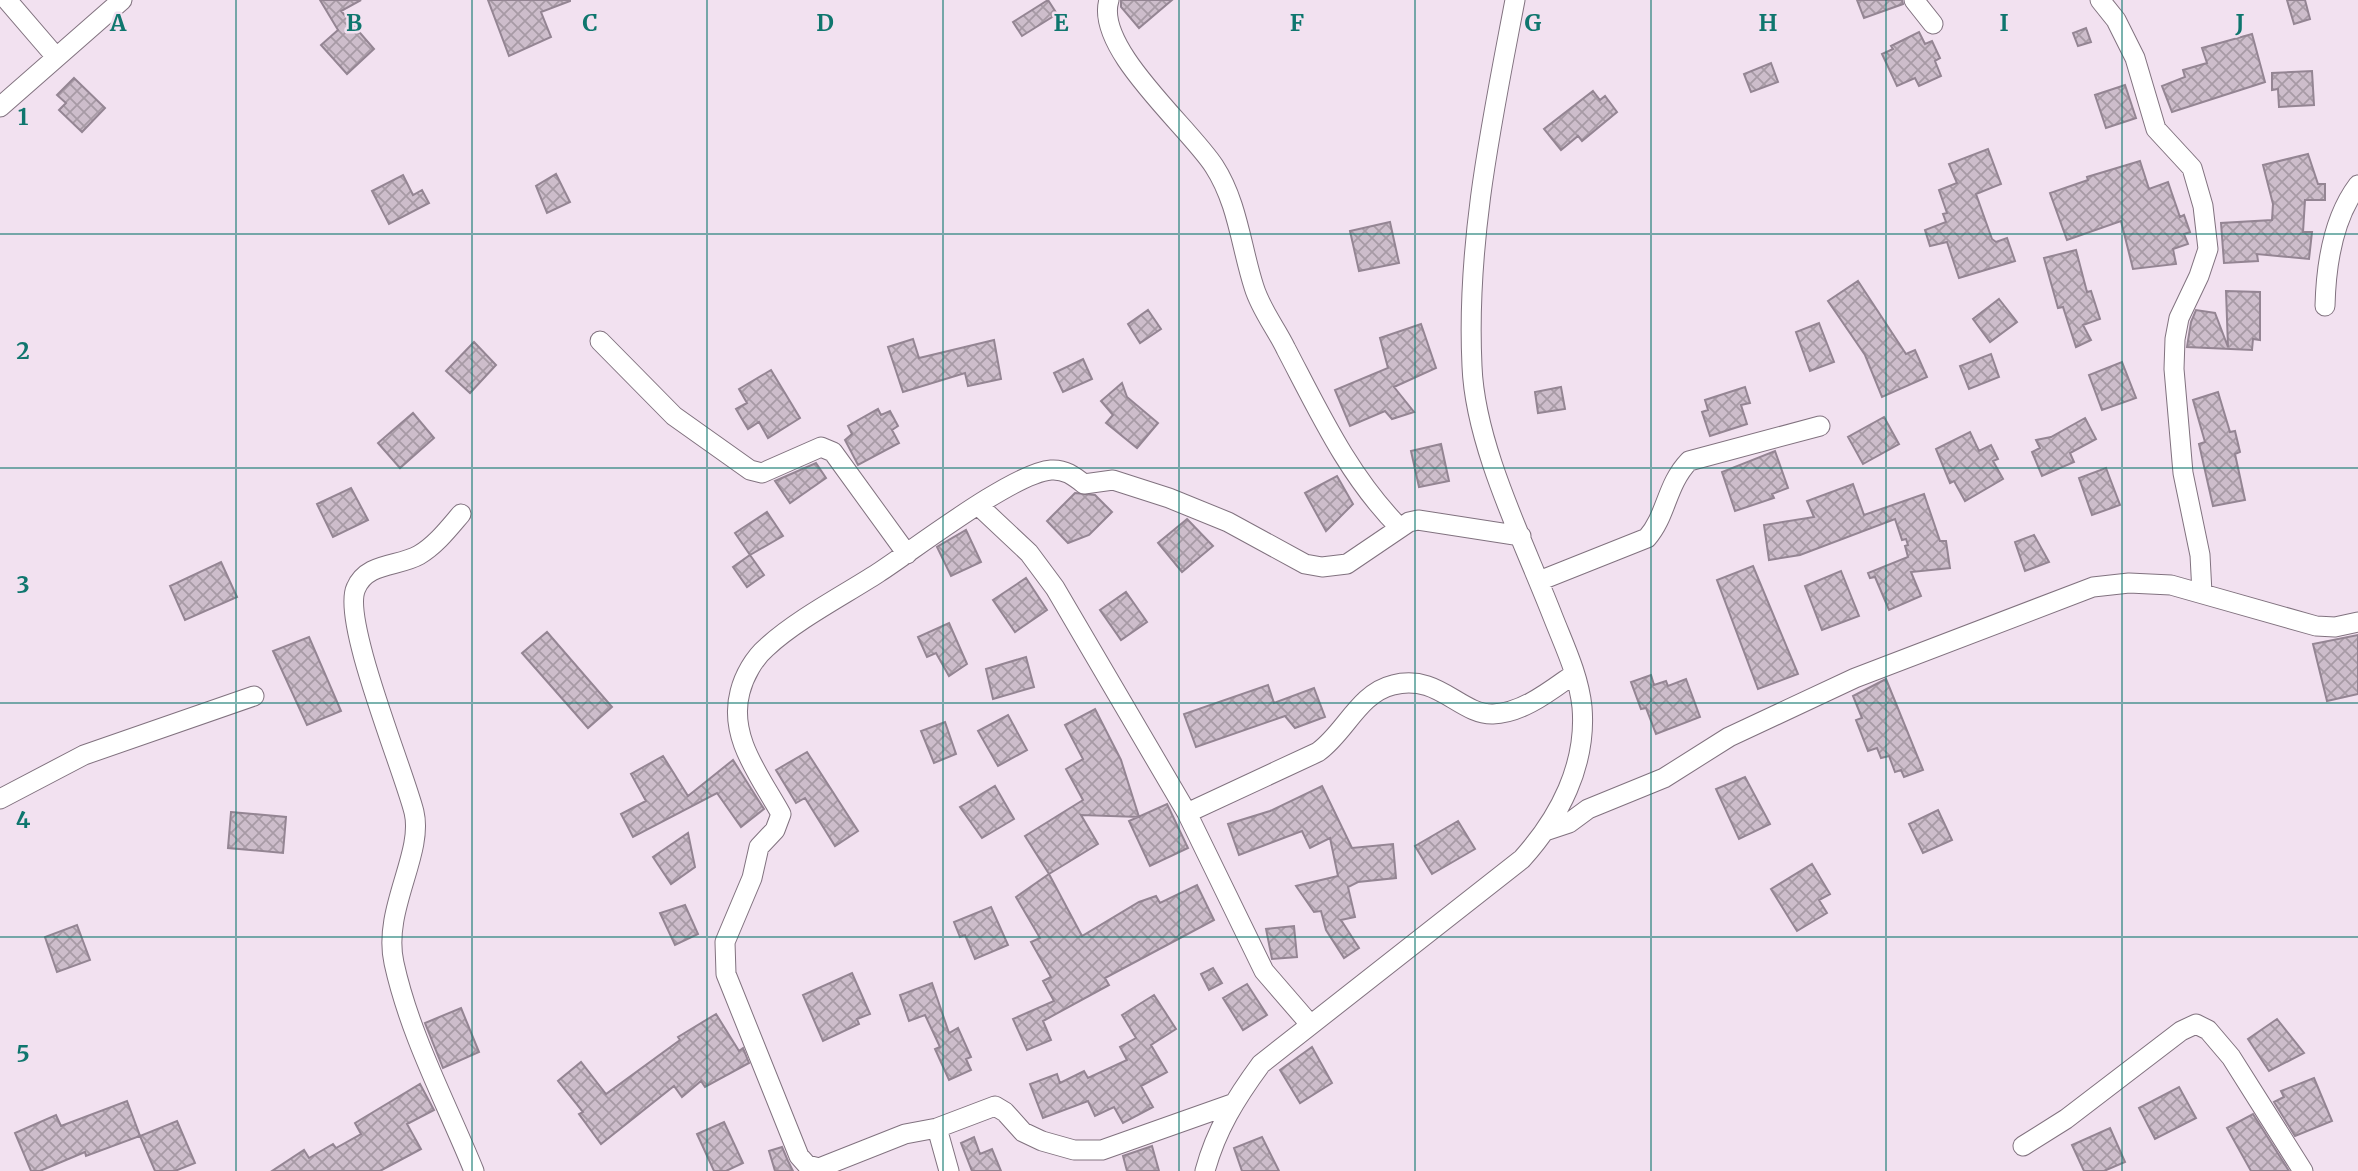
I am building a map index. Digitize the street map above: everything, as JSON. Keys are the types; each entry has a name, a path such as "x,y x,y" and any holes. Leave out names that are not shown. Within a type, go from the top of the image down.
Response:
{"street":[{"path":"7,0 56,57"},
{"path":"0,107 122,0"},
{"path":"1109,0 1107,20 1126,58 1215,166 1231,201 1254,288 1325,423 1356,477 1400,528"},
{"path":"1205,1171 1212,1145 1232,1104 1261,1064 1309,1023 1522,859 1548,830 1569,790 1579,745 1582,705 1574,674 1481,426 1472,368 1473,265 1482,181 1515,0"},
{"path":"1914,0 1933,24"},
{"path":"2100,0 2116,20 2136,58 2156,129 2192,168 2203,206 2208,248 2179,318 2174,369 2183,473 2196,535 2203,593"},
{"path":"2325,306 2326,269 2333,242 2352,193 2358,185"},
{"path":"600,341 674,416 750,470 762,472 821,447 834,452 906,554"},
{"path":"1539,581 1647,538 1654,530 1677,474 1689,461 1821,426"},
{"path":"1232,1104 1102,1150 1074,1150 1042,1141 1023,1132 1005,1111 995,1106 937,1128 905,1134 819,1168 807,1165 799,1156 730,984 724,958 725,942 752,878 759,847 775,830 780,814 737,730 736,714 745,676 766,647 978,505 1037,473 1066,471 1084,484 1113,480 1169,498 1228,522 1305,564 1322,567 1347,564 1400,528 1418,520 1521,536"},
{"path":"978,505 1028,553 1055,588 1187,813 1264,971 1309,1023"},
{"path":"461,514 419,555 371,571 360,580 352,602 373,687 416,824 392,926 393,960 422,1054 474,1171"},
{"path":"1548,830 1569,823 1588,809 1664,778 1753,725 1825,695 1855,678 2093,587 2129,583 2171,585 2316,626 2358,622"},
{"path":"1187,813 1318,752 1333,742 1365,701 1392,685 1432,686 1490,715 1517,708 1574,674"},
{"path":"0,799 84,755 254,695"},
{"path":"2023,1146 2066,1119 2181,1031 2196,1024 2208,1030 2231,1057 2303,1171"},
{"path":"937,1128 950,1171"}],"building":[{"path":"320,0 361,0 341,11 374,49 347,74 321,45 338,30"},
{"path":"488,0 570,1 541,12 551,37 509,56"},
{"path":"1048,0 1057,14 1022,36 1013,22"},
{"path":"1121,0 1172,0 1139,28 1121,7"},
{"path":"1857,0 1902,0 1903,4 1864,18"},
{"path":"2287,0 2305,0 2310,19 2294,24"},
{"path":"2086,28 2091,42 2078,46 2073,33"},
{"path":"1919,32 1925,44 1932,41 1940,58 1935,61 1941,76 1919,86 1915,78 1897,86 1882,54 1893,49 1891,46"},
{"path":"2252,34 2265,82 2172,112 2162,86 2185,77 2183,70 2207,63 2202,48"},
{"path":"1771,63 1778,82 1751,92 1744,74"},
{"path":"2312,71 2314,105 2279,107 2278,89 2272,90 2272,73"},
{"path":"74,78 105,108 82,132 59,110 66,103 57,95"},
{"path":"2125,85 2136,118 2106,128 2095,95"},
{"path":"1593,91 1600,100 1605,96 1617,112 1582,141 1578,136 1561,150 1544,129"},
{"path":"1988,149 2001,184 1976,194 1992,239 1996,242 2007,238 2015,261 1959,278 1947,242 1930,246 1925,230 1946,222 1943,214 1947,213 1939,190 1957,183 1949,164"},
{"path":"2308,154 2318,184 2325,184 2325,200 2305,200 2303,232 2312,232 2309,259 2257,254 2258,261 2224,263 2221,223 2272,220 2273,204 2263,165"},
{"path":"2140,161 2149,189 2168,182 2180,217 2184,215 2190,232 2184,234 2188,244 2173,249 2176,264 2133,269 2121,221 2067,240 2050,193 2088,180 2087,177"},
{"path":"556,174 570,202 547,213 536,186"},
{"path":"403,175 413,195 422,190 429,203 389,224 372,191"},
{"path":"1390,222 1399,263 1359,271 1350,231"},
{"path":"2076,250 2087,292 2091,291 2100,319 2083,325 2091,340 2076,347 2063,307 2058,308 2044,258"},
{"path":"1858,281 1906,354 1915,350 1927,377 1882,397 1865,355 1828,301"},
{"path":"2226,291 2260,292 2260,340 2253,339 2252,350 2187,347 2196,310 2215,313 2228,347"},
{"path":"1999,299 2017,322 1990,342 1973,319"},
{"path":"1148,310 1161,329 1140,343 1128,324"},
{"path":"1819,323 1834,362 1810,371 1796,332"},
{"path":"1421,324 1436,368 1394,387 1414,412 1392,419 1385,411 1350,426 1335,390 1388,368 1380,338"},
{"path":"913,339 919,358 994,340 1001,379 968,386 965,373 903,392 888,347"},
{"path":"474,342 496,365 470,393 446,371"},
{"path":"1991,354 1999,377 1969,389 1960,366"},
{"path":"1083,359 1092,379 1063,392 1054,373"},
{"path":"2122,362 2136,398 2102,410 2089,375"},
{"path":"771,370 800,418 768,438 759,422 748,429 736,409 747,403 739,389"},
{"path":"1122,383 1127,397 1158,423 1137,448 1106,423 1113,415 1101,401"},
{"path":"1561,387 1565,409 1538,413 1535,392"},
{"path":"1745,387 1750,403 1741,405 1747,424 1710,436 1702,412 1708,410 1705,400"},
{"path":"2218,392 2230,432 2235,431 2240,452 2235,454 2245,500 2213,506 2199,444 2205,442 2193,400"},
{"path":"878,409 881,415 890,411 898,426 892,430 899,443 858,465 845,440 852,434 848,426"},
{"path":"413,413 434,438 400,468 378,443"},
{"path":"1884,417 1899,444 1863,464 1848,437"},
{"path":"2085,418 2096,439 2070,453 2074,462 2042,476 2032,452 2040,448 2036,440 2051,437"},
{"path":"1970,432 1979,451 1991,445 1998,459 1993,461 2003,479 1965,501 1954,481 1950,483 1936,449"},
{"path":"1441,444 1449,481 1419,487 1411,451"},
{"path":"1775,451 1788,488 1772,494 1774,498 1735,511 1722,472"},
{"path":"816,463 826,478 790,503 775,481"},
{"path":"2106,468 2120,505 2092,515 2079,478"},
{"path":"1337,476 1353,504 1326,531 1305,493"},
{"path":"1853,484 1864,515 1924,494 1940,541 1946,541 1950,568 1911,572 1921,596 1889,610 1875,577 1870,578 1868,573 1908,557 1906,539 1902,540 1895,519 1800,555 1769,560 1764,525 1814,517 1807,501"},
{"path":"351,488 368,520 333,537 317,504"},
{"path":"1075,493 1095,495 1112,512 1089,535 1068,543 1047,521"},
{"path":"767,512 783,536 750,555 735,533"},
{"path":"1187,519 1213,546 1182,572 1158,543"},
{"path":"966,530 981,562 951,576 937,547"},
{"path":"2034,535 2049,562 2025,571 2015,542"},
{"path":"750,555 764,575 747,587 733,567"},
{"path":"221,562 237,597 185,620 170,586"},
{"path":"1753,566 1798,674 1758,689 1717,580"},
{"path":"1841,571 1859,616 1822,630 1805,586"},
{"path":"1026,578 1047,610 1015,632 993,600"},
{"path":"1126,592 1147,622 1121,640 1100,610"},
{"path":"949,623 967,664 949,676 936,653 927,657 918,637"},
{"path":"547,632 612,707 588,728 522,653"},
{"path":"2358,635 2358,694 2327,701 2313,644"},
{"path":"309,637 341,711 307,725 273,651"},
{"path":"1026,657 1034,687 993,699 986,669"},
{"path":"1651,675 1654,685 1666,681 1668,686 1686,679 1700,717 1656,734 1646,708 1641,709 1631,682"},
{"path":"1886,679 1923,770 1904,777 1901,770 1895,772 1889,756 1881,758 1877,748 1868,751 1856,720 1862,718 1853,696"},
{"path":"1268,685 1274,703 1314,688 1325,717 1295,728 1285,716 1196,747 1184,714"},
{"path":"1095,709 1121,760 1139,817 1081,815 1098,844 1049,874 1025,836 1083,800 1066,769 1083,759 1065,725"},
{"path":"1008,715 1027,750 998,766 978,731"},
{"path":"945,722 956,754 934,763 921,731"},
{"path":"807,752 858,831 835,846 805,798 796,803 776,770"},
{"path":"663,756 688,796 733,760 764,809 741,827 717,793 633,837 621,814 646,801 631,774"},
{"path":"1745,777 1770,824 1739,839 1716,789"},
{"path":"995,786 1014,819 982,838 960,807"},
{"path":"1322,786 1352,848 1393,844 1396,878 1358,882 1348,887 1355,917 1341,920 1359,948 1344,958 1326,930 1321,911 1314,912 1296,886 1338,876 1330,838 1310,848 1302,831 1239,855 1228,824 1270,811"},
{"path":"1167,804 1188,848 1150,866 1129,821"},
{"path":"1938,810 1952,840 1923,853 1909,824"},
{"path":"231,812 286,817 283,853 228,848"},
{"path":"1458,821 1475,849 1432,874 1415,846"},
{"path":"688,833 695,867 671,884 653,857"},
{"path":"1812,864 1830,894 1819,900 1827,913 1797,931 1771,889"},
{"path":"1049,874 1082,936 1139,902 1156,896 1160,903 1197,885 1214,920 1105,978 1109,985 1043,1021 1051,1040 1027,1050 1013,1019 1054,1001 1043,981 1051,977 1031,942 1040,938 1016,897"},
{"path":"685,905 698,934 675,945 660,913"},
{"path":"991,907 1008,945 975,959 965,935 960,937 954,922"},
{"path":"77,925 90,960 57,972 45,937"},
{"path":"1294,926 1297,957 1272,959 1266,929"},
{"path":"1213,968 1222,983 1209,990 1201,974"},
{"path":"852,973 870,1014 857,1019 859,1024 823,1041 803,995"},
{"path":"932,983 949,1033 958,1028 971,1057 966,1059 971,1070 949,1080 935,1049 940,1047 925,1015 909,1021 900,995"},
{"path":"1247,984 1267,1015 1243,1030 1223,998"},
{"path":"1154,995 1176,1029 1151,1045 1167,1072 1141,1086 1153,1107 1123,1123 1114,1107 1095,1116 1088,1101 1043,1118 1030,1084 1057,1074 1060,1083 1084,1071 1088,1078 1127,1060 1120,1047 1136,1038 1122,1015"},
{"path":"461,1008 479,1052 443,1068 425,1023"},
{"path":"716,1014 739,1051 743,1048 749,1063 705,1087 701,1081 682,1097 674,1086 601,1144 579,1114 583,1112 558,1081 581,1062 606,1094 680,1040 678,1037"},
{"path":"2277,1019 2304,1053 2269,1071 2248,1039"},
{"path":"1312,1047 1332,1083 1300,1103 1280,1070"},
{"path":"2314,1078 2332,1121 2295,1136 2274,1102 2284,1097 2281,1091"},
{"path":"420,1084 434,1110 407,1124 421,1149 380,1171 272,1171 304,1150 309,1158 333,1144 336,1148 361,1134 355,1123"},
{"path":"2179,1087 2196,1118 2155,1139 2139,1108"},
{"path":"127,1101 140,1136 86,1156 85,1152 40,1171 31,1171 15,1133 56,1115 61,1126"},
{"path":"2253,1114 2289,1171 2251,1171 2227,1128"},
{"path":"177,1121 195,1163 175,1171 155,1171 140,1136"},
{"path":"724,1122 743,1163 726,1171 714,1171 697,1134"},
{"path":"2110,1128 2125,1162 2104,1171 2084,1171 2072,1145"},
{"path":"974,1137 980,1154 992,1149 1001,1171 972,1171 961,1143"},
{"path":"1262,1137 1279,1171 1242,1171 1234,1148"},
{"path":"1152,1146 1159,1171 1127,1171 1123,1156"},
{"path":"782,1147 793,1171 775,1171 769,1151"}]}
